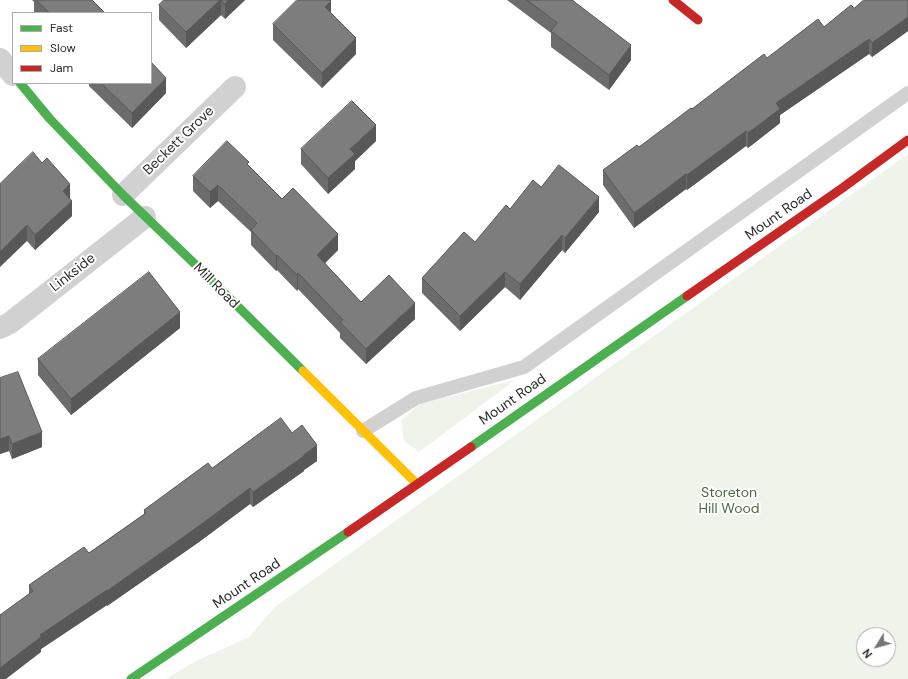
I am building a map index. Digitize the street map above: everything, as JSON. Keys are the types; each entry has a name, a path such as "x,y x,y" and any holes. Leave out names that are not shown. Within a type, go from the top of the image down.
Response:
{"main road":[{"path":"673,0 698,20"},
{"name":"Mill Road","path":"21,84 50,119 123,195 417,484"},
{"name":"Mount Road","path":"131,679 314,556 835,194 908,140"}],"street":[{"path":"0,59 12,74"},
{"name":"Beckett Grove","path":"123,195 235,87"},
{"name":"Linkside","path":"0,328 10,323 145,217"}],"lane":[{"path":"363,431 416,398 524,367 908,93"}],"green space":[{"name":"Storeton Hill Wood","path":"908,154 908,679 166,679 194,662 249,637 275,607"},
{"path":"515,380 419,452 404,441 401,421 420,404"}],"building":[{"path":"36,0 92,0 104,12 49,12"},
{"path":"164,0 220,0 186,32 159,5"},
{"path":"221,0 228,0 225,4"},
{"path":"297,0 330,0 331,1 325,7 356,38 322,73 273,24"},
{"path":"527,0 572,0 631,45 609,75 551,31 557,23"},
{"path":"864,0 908,0 908,17 872,43 869,39 776,103 780,109 748,133 746,131 634,213 603,170 637,145 639,147 691,108 692,109 764,54 767,58 818,19 824,27 851,5 854,8"},
{"path":"152,63 166,78 132,113 102,84 152,84"},
{"path":"352,101 376,125 350,149 355,154 328,178 301,149"},
{"path":"227,141 249,162 247,164 282,199 293,188 338,234 317,255 361,302 389,275 415,303 366,349 340,322 343,320 298,273 297,275 277,255 276,256 251,230 257,223 218,185 210,192 193,176"},
{"path":"33,152 42,163 47,158 70,184 63,191 72,201 35,235 27,225 0,252 0,184"},
{"path":"559,165 599,197 565,238 562,235 520,284 505,272 460,316 422,278 464,232 475,242 506,205 510,209 533,180 541,187"},
{"path":"149,272 180,312 71,399 38,359"},
{"path":"18,372 42,432 12,444 9,436 0,439 0,378"},
{"path":"281,418 292,433 302,425 317,445 253,492 250,488 107,591 40,635 41,637 0,668 0,615 33,591 29,585 84,547 89,553 146,513 144,510 208,463 212,468"}],"traffic: fast":[{"path":"21,84 50,119 123,195 303,371"},
{"path":"471,447 687,296"},
{"path":"131,679 348,532"}],"traffic: slow":[{"path":"303,371 417,484"}],"traffic: jam":[{"path":"673,0 698,20"},
{"path":"687,296 841,189 908,140"},
{"path":"348,532 471,447"}]}
